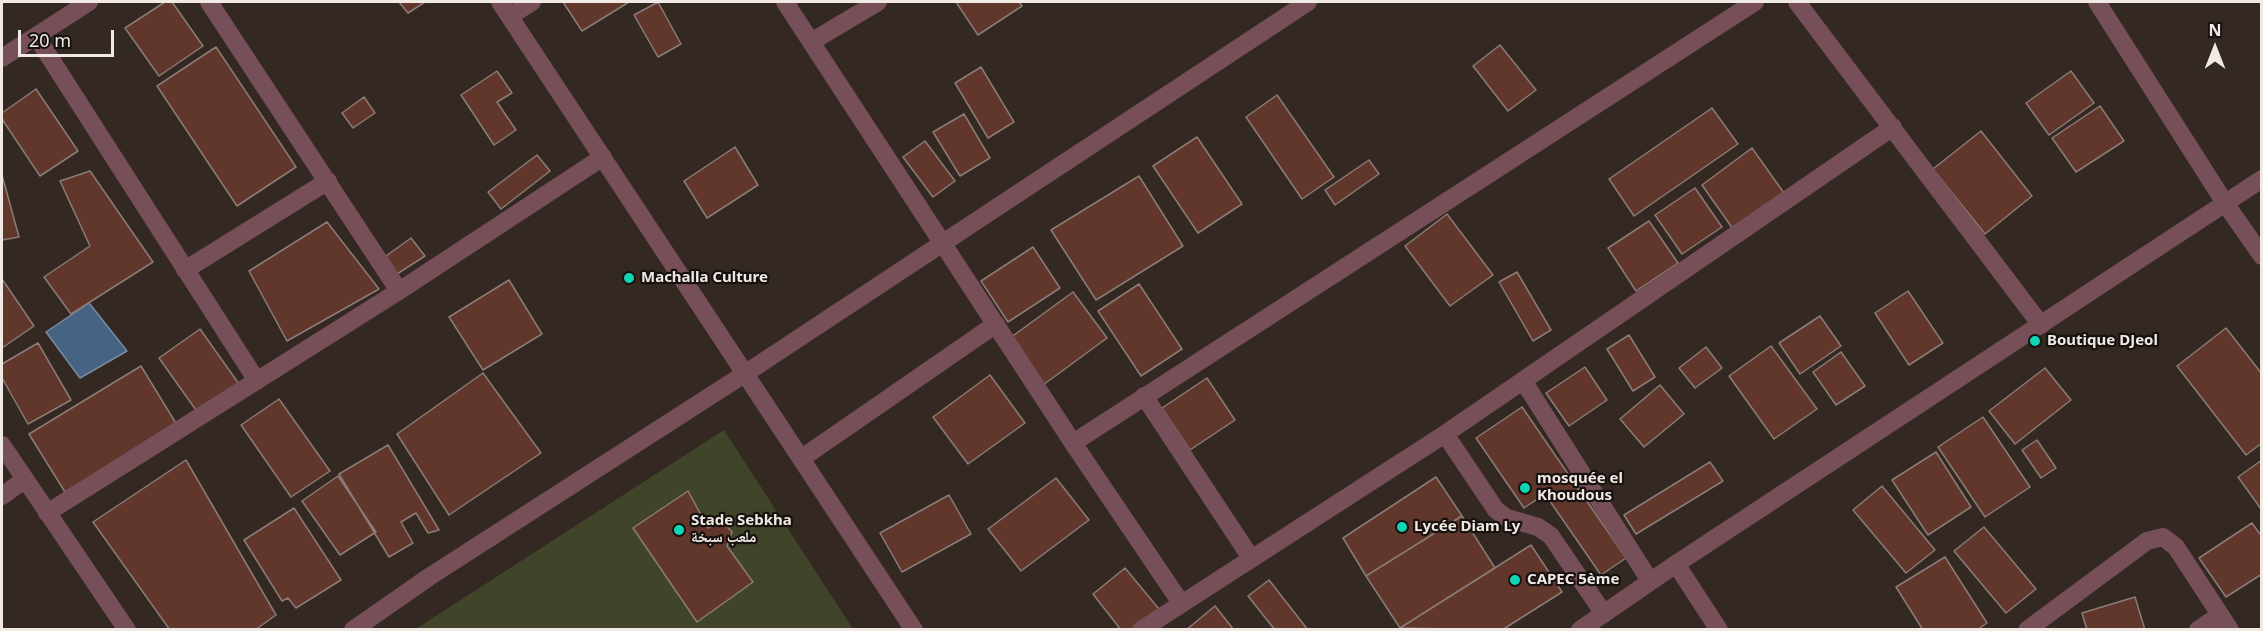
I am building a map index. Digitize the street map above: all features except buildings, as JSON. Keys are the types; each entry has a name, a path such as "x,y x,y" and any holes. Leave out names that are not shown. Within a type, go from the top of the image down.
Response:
{"street":[{"path":"3,54 89,2"},
{"path":"209,2 399,291"},
{"path":"532,2 505,9 914,630"},
{"path":"785,2 1073,443 1181,603"},
{"path":"811,42 878,2"},
{"path":"353,630 429,577 746,373 1308,2"},
{"path":"1073,443 1755,2"},
{"path":"1797,2 2041,325"},
{"path":"2097,2 2225,203 2262,256"},
{"path":"36,36 257,381"},
{"path":"1141,630 1445,434 1893,127"},
{"path":"47,513 399,291 603,157"},
{"path":"1580,630 1650,581 2262,178"},
{"path":"185,270 328,182"},
{"path":"802,458 996,324"},
{"path":"1524,381 1650,581"},
{"path":"1144,396 1251,558"},
{"path":"1445,434 1496,510 1507,518 1538,527 1551,536 1604,614"},
{"path":"2,445 127,630"},
{"path":"2,496 24,480"},
{"path":"2027,630 2155,537 2163,537 2176,547 2225,622 2198,630"},
{"path":"1676,564 1719,630"}],"green space":[{"name":"Stade Sebkha ملعب سبخة","path":"724,430 853,629 414,630"}],"water":[{"path":"89,303 127,351 80,378 46,332"}],"place":[{"name":"Machalla Culture","path":"629,278"},
{"name":"Boutique DJeol","path":"2035,341"},
{"name":"mosquée el Khoudous","path":"1525,488"},
{"name":"Lycée Diam Ly","path":"1402,527"},
{"name":"Stade Sebkha ملعب سبخة","path":"679,530"},
{"name":"CAPEC 5ème","path":"1515,580"}]}
